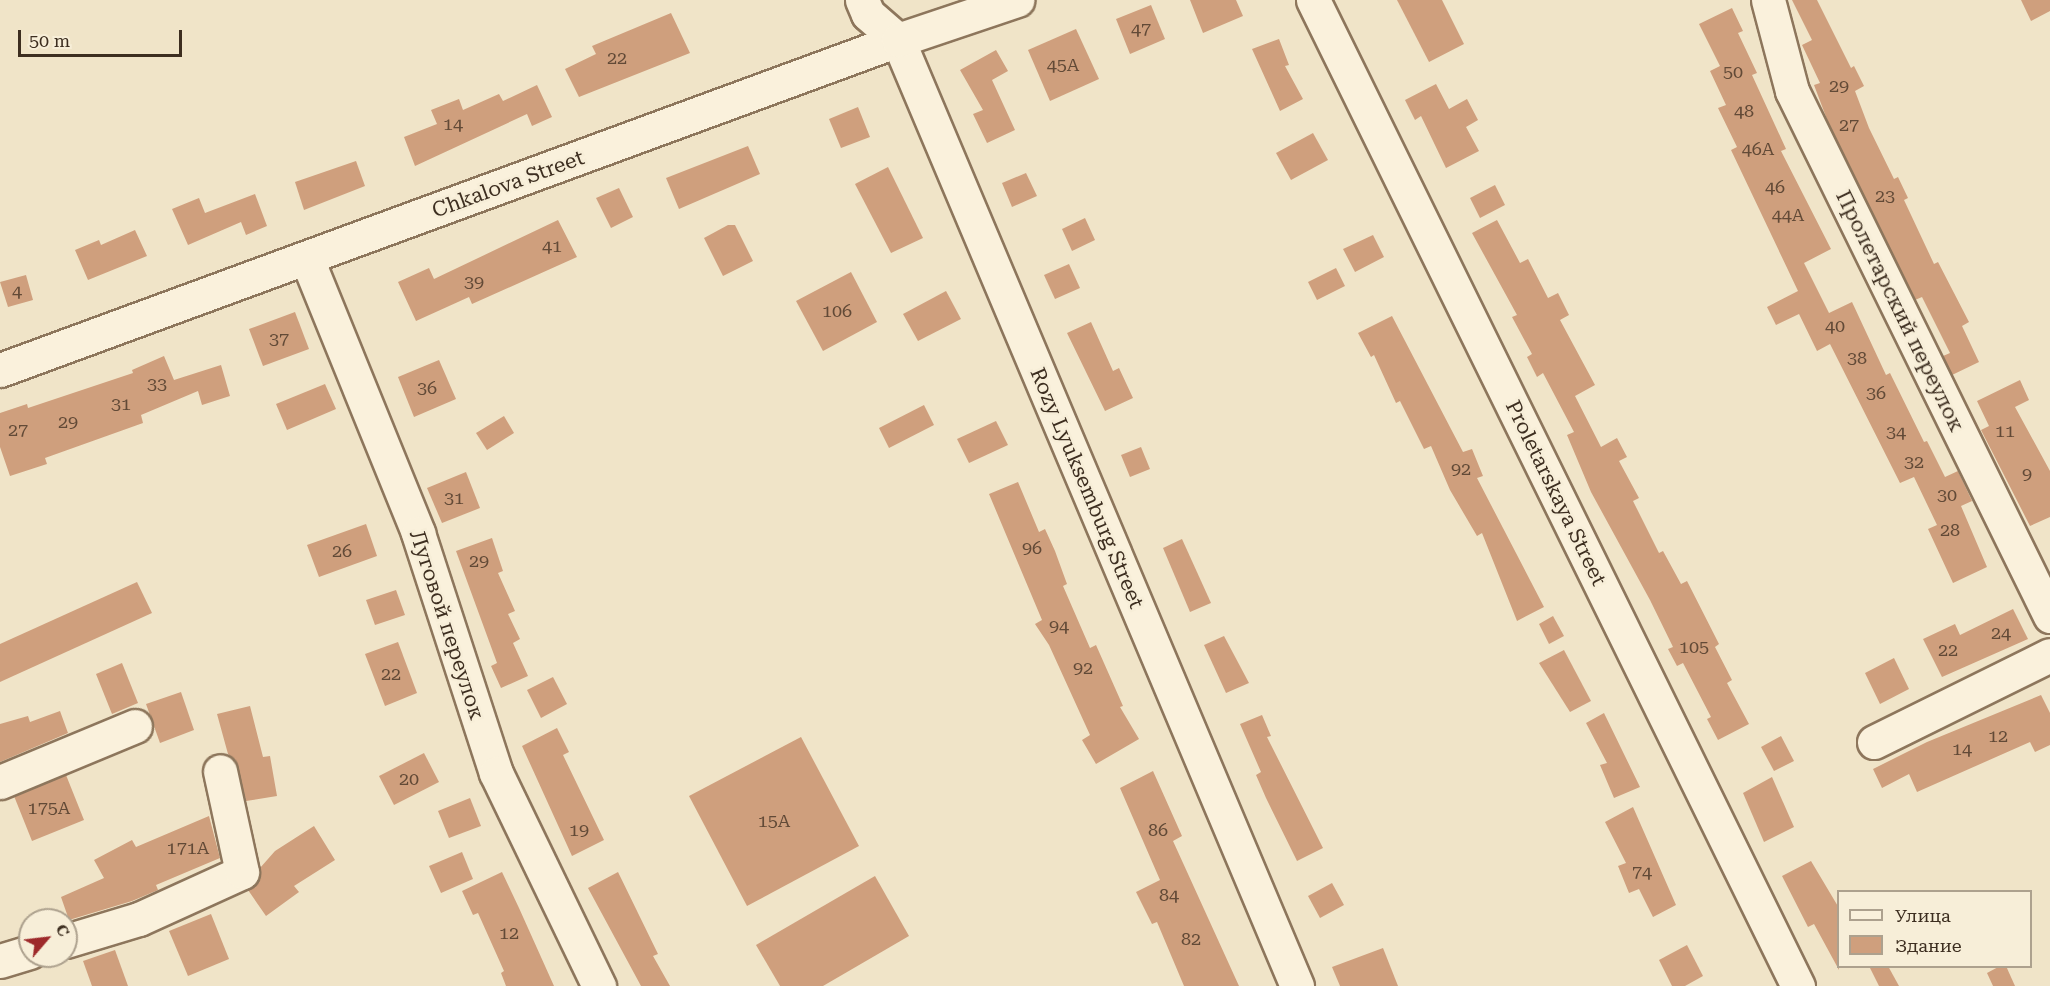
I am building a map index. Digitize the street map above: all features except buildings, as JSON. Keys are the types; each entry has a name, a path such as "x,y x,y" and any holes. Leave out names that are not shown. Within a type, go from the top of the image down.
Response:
{"street":[{"name":"Rozy Lyuksemburg Street","path":"862,0 868,14 898,40 1297,986"},
{"name":"Chkalova Street","path":"0,370 898,40 1017,0"},
{"name":"Proletarskaya Street","path":"1313,0 1798,986"},
{"name":"Пролетарский переулок","path":"1767,0 1792,91 2050,616"},
{"name":"Луговой переулок","path":"307,259 418,533 496,773 599,986"},
{"path":"1874,742 2050,655"},
{"path":"0,782 135,726"},
{"path":"78,937 139,919 242,872 219,771"},
{"path":"0,961 18,956"}]}
